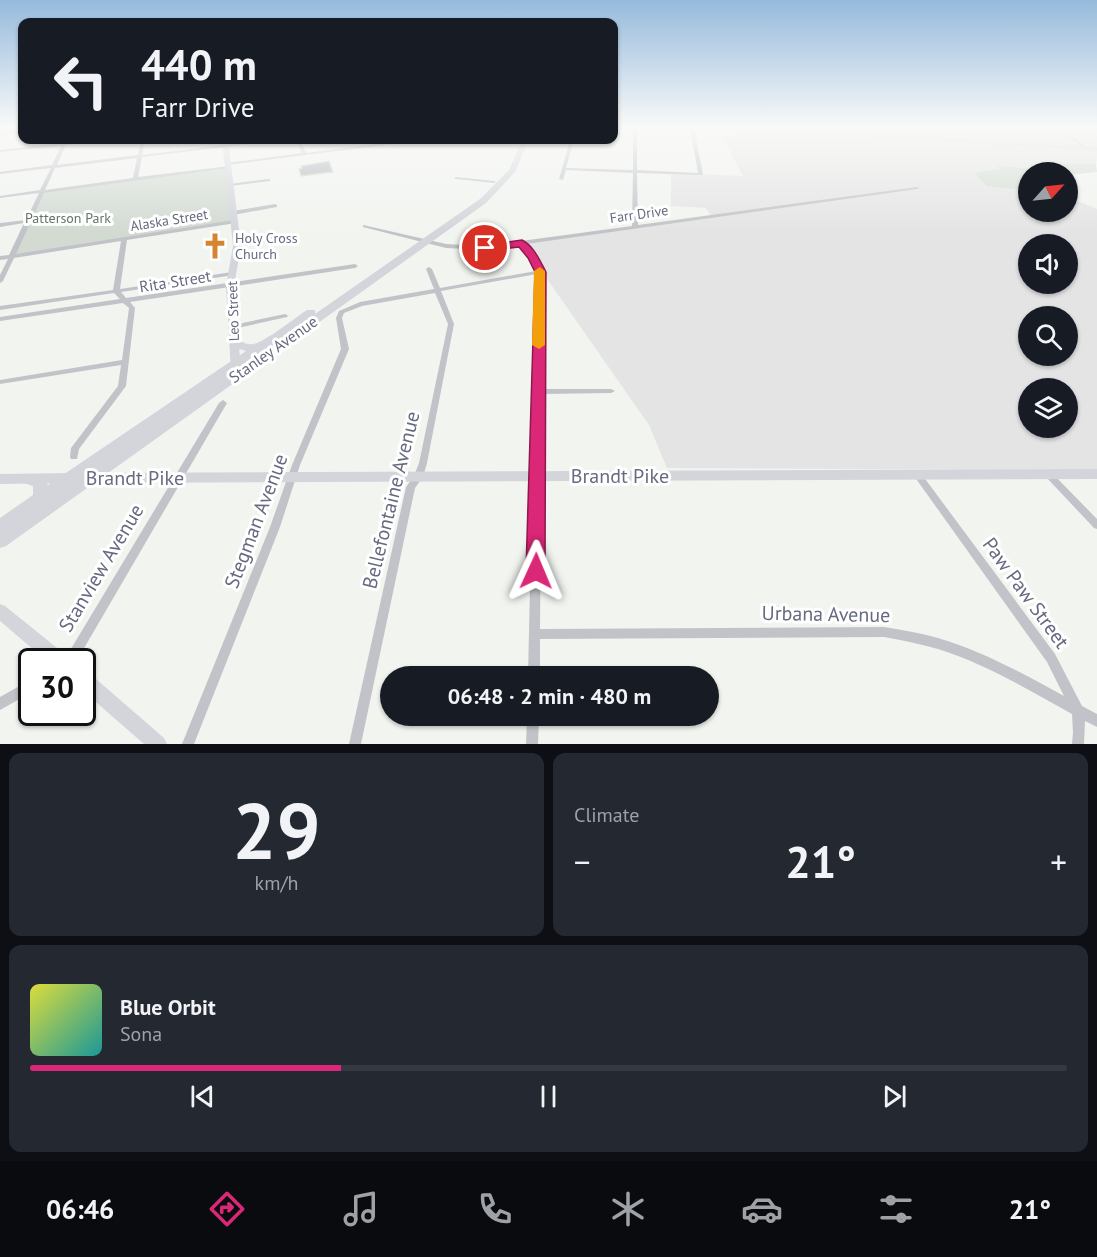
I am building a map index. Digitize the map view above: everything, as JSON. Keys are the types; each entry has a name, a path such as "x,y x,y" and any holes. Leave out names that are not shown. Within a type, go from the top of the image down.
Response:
{"main road":[{"name":"Leo Street","path":"228,163 237,246 230,286 236,369"},
{"name":"Stanley Avenue","path":"0,526 236,369 422,240 494,182 507,163"},
{"name":"Stanley Avenue","path":"0,541 90,478 236,369 264,344 483,201 501,185 515,163"},
{"path":"234,341 240,347 248,348 264,344"},
{"name":"Brandt Pike","path":"0,479 1097,474"},
{"path":"29,479 39,482 42,489 40,499"},
{"path":"0,611 45,648"},
{"path":"96,690 158,744"}],"street":[{"path":"0,281 56,163"},
{"path":"0,173 82,163"},
{"path":"135,180 139,163"},
{"path":"0,197 249,163"},
{"path":"561,179 567,163"},
{"path":"635,163 635,227"},
{"path":"565,169 701,174 699,163"},
{"path":"457,178 494,182"},
{"path":"230,185 268,180"},
{"name":"Farr Drive","path":"365,226 465,248 522,243 917,188"},
{"name":"Alaska Street","path":"0,258 124,239 275,206"},
{"path":"0,225 28,221"},
{"path":"237,246 278,238"},
{"path":"74,457 75,448 122,386 132,308 116,291 124,239"},
{"path":"522,243 533,257 540,272 534,666"},
{"name":"Rita Street","path":"0,319 355,266"},
{"name":"Bellefontaine Avenue","path":"354,744 411,487 423,463 451,324 437,291 438,286 429,269"},
{"path":"437,291 540,272"},
{"name":"Rita Street","path":"0,308 232,274"},
{"name":"Stegman Avenue","path":"188,744 345,350 339,318 343,311 360,304 437,291"},
{"path":"233,327 285,316"},
{"path":"0,382 125,362"},
{"path":"538,392 611,391"},
{"name":"Stanview Avenue","path":"77,648 223,403"},
{"name":"Paw Paw Street","path":"917,474 1036,634 1062,676 1078,711 1080,732 1078,744"},
{"path":"1049,475 1097,525"},
{"name":"Urbana Avenue","path":"535,634 872,632 902,634 971,656 1097,721"},
{"path":"0,704 18,694"},
{"path":"532,744 533,726"}],"shaded area":[{"path":"736,163 1018,163 1018,167 998,166 1001,169 974,173 986,186 1018,190 1018,222 1078,222 1078,201 1097,209 1097,470 667,468 649,425 522,243 711,216 706,208 671,206 671,173 743,176"}],"green space":[{"path":"1095,163 1097,172 1078,174 1078,164"},
{"path":"996,166 1018,167 1018,190 986,186 974,173 1000,169"},
{"name":"Patterson Park","path":"228,167 234,222 12,256 41,192"}],"building":[{"path":"330,163 333,172 301,176 299,169 302,168 301,166"}],"slow traffic":[{"path":"539,345 540,271"}],"place":[{"name":"Holy Cross Church","path":"215,246"}],"route":[{"path":"485,248 522,243 538,265 540,272 536,571"}]}
